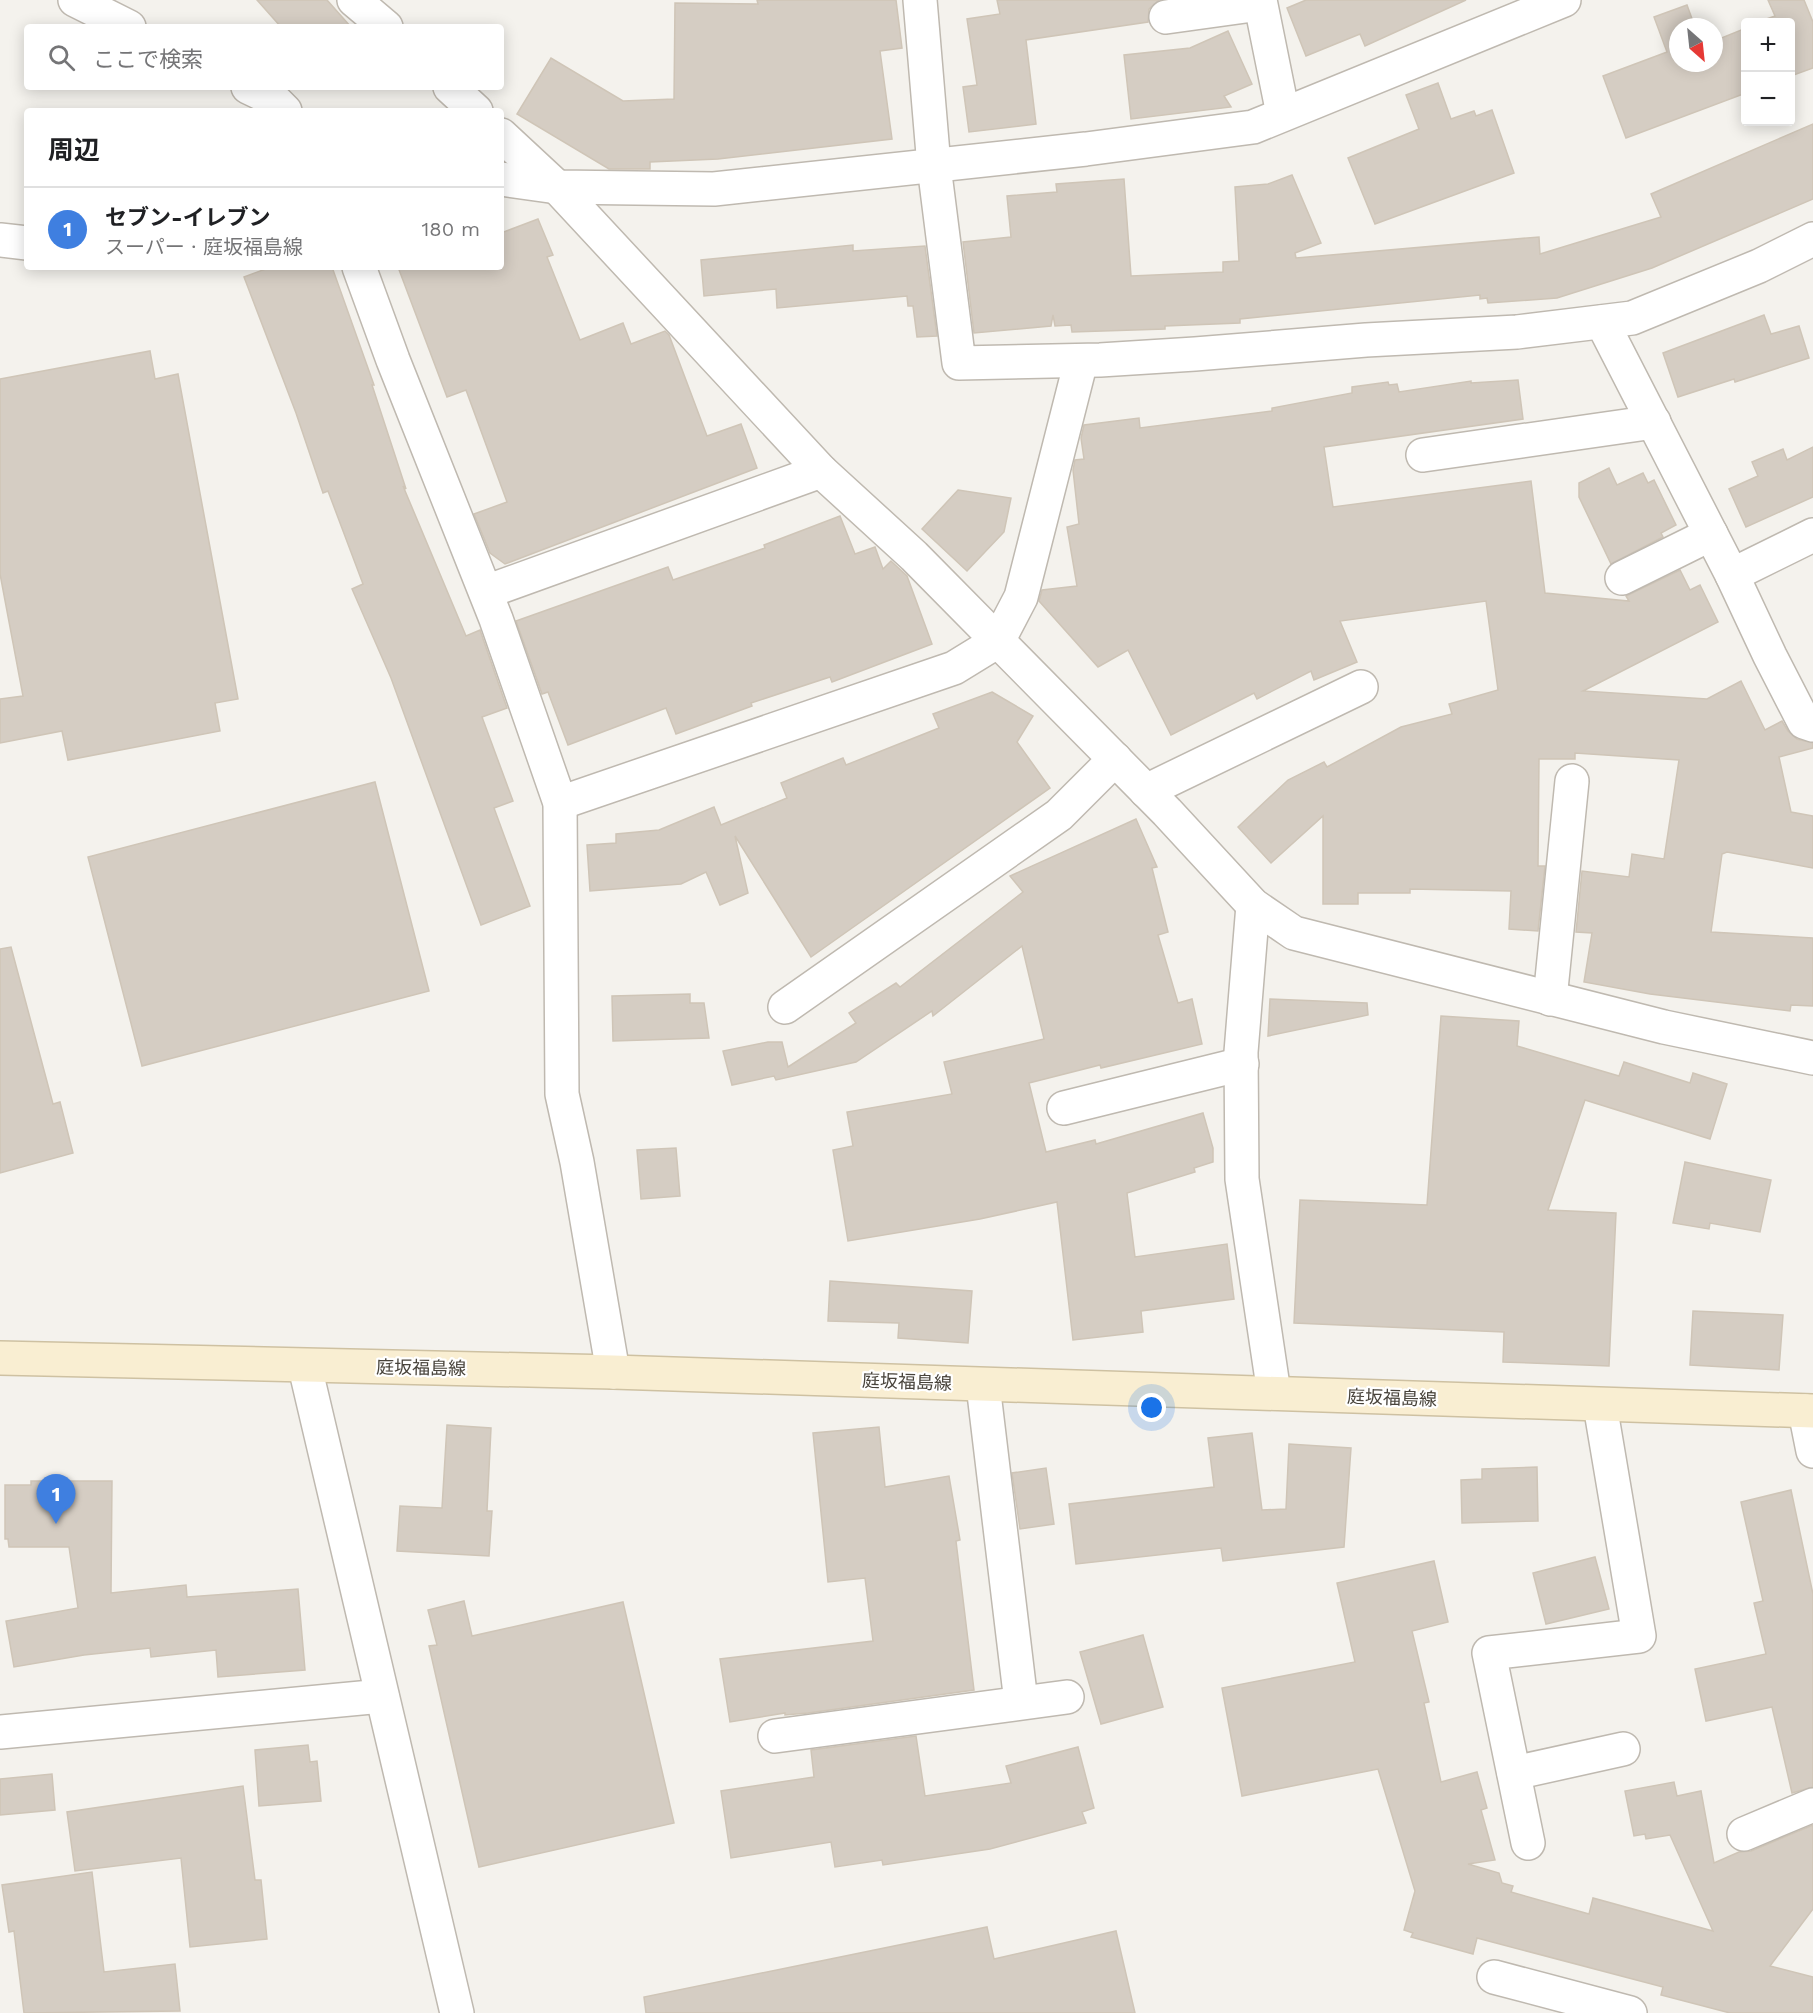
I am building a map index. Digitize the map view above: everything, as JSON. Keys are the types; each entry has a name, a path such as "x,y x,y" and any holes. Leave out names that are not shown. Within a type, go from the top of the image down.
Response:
{"main road":[{"name":"庭坂福島線","path":"0,1358 614,1371 1600,1406 1809,1411"}],"street":[{"path":"75,0 123,24"},
{"path":"354,0 382,24"},
{"path":"920,0 934,166 959,363 1081,361 1366,340 1517,332 1632,318 1759,266 1813,239"},
{"path":"504,179 557,187 714,189 1086,149 1253,127 1564,0"},
{"path":"1166,17 1260,2 1283,114"},
{"path":"254,90 273,99 282,108"},
{"path":"453,90 473,108"},
{"path":"504,138 557,187 821,471 914,556 1115,759 1253,905 1294,933 1664,1027 1813,1058"},
{"path":"0,240 24,243"},
{"path":"360,270 393,360 486,592 560,803 562,1094 577,1162 614,1371"},
{"path":"1602,322 1732,575 1770,657 1804,722 1813,725"},
{"path":"560,803 954,668 998,641 1022,597 1081,361"},
{"path":"1423,455 1654,422"},
{"path":"486,592 821,471"},
{"path":"1622,579 1711,534"},
{"path":"1732,575 1813,535"},
{"path":"1146,791 1361,687"},
{"path":"785,1007 1059,815 1115,759"},
{"path":"1550,999 1572,781"},
{"path":"1253,905 1242,1064 1242,1179 1274,1393"},
{"path":"1064,1108 1242,1064"},
{"path":"306,1366 457,2013"},
{"path":"983,1385 1021,1702"},
{"path":"1528,1843 1489,1653 1639,1636 1600,1406"},
{"path":"1809,1411 1813,1451"},
{"path":"0,1732 382,1696"},
{"path":"775,1736 1067,1697"},
{"path":"1514,1773 1623,1749"},
{"path":"1744,1834 1813,1805"},
{"path":"1494,1977 1629,2013"}],"building":[{"path":"257,0 327,0 348,24 278,24"},
{"path":"757,0 896,0 902,48 880,51 892,139 718,159 650,162 650,169 609,169 517,114 551,58 623,101 674,99 675,3 758,4"},
{"path":"997,0 1159,0 1149,9 1148,22 1026,40 1036,124 969,132 963,87 977,85 967,19 1000,14"},
{"path":"1306,0 1466,0 1365,46 1360,34 1306,56 1287,8"},
{"path":"1768,0 1804,0 1813,22 1813,68 1795,75 1795,18 1769,18 1775,16"},
{"path":"1687,5 1692,18 1669,18 1669,72 1723,72 1723,37 1741,30 1741,95 1626,138 1603,76 1667,52 1654,17"},
{"path":"1228,31 1252,84 1224,96 1231,107 1131,119 1124,55 1190,48"},
{"path":"1438,83 1451,119 1474,111 1476,116 1492,110 1514,173 1375,224 1348,158 1419,129 1406,95"},
{"path":"1813,124 1813,199 1652,268 1557,298 1488,303 1487,298 1480,299 1480,295 1240,319 1240,323 1165,326 1165,329 1072,332 1071,325 1055,326 1053,315 1051,326 974,333 963,242 1011,237 1007,196 1057,192 1056,184 1124,179 1131,276 1223,272 1223,262 1239,261 1235,187 1268,184 1292,175 1321,243 1295,253 1296,258 1539,237 1540,254 1661,217 1651,194"},
{"path":"538,219 553,255 547,257 580,340 623,323 631,344 665,331 669,335 707,436 741,424 757,468 505,564 490,553 474,514 507,502 466,390 447,397 399,270 504,270 504,232"},
{"path":"853,245 853,251 925,246 937,336 917,337 913,306 908,306 907,296 777,308 776,289 704,296 701,260"},
{"path":"263,270 333,270 374,385 372,385 406,489 403,486 466,636 480,630 507,708 482,717 513,801 494,808 530,906 481,925 391,678 352,589 363,584 328,491 323,493 296,413 244,277"},
{"path":"1764,315 1771,334 1799,326 1809,358 1735,382 1734,379 1678,397 1663,353"},
{"path":"150,351 155,379 178,374 238,699 215,703 220,731 68,760 62,731 0,743 0,699 23,696 0,574 0,379"},
{"path":"1518,380 1523,419 1324,447 1333,507 1531,481 1545,593 1629,601 1626,596 1680,570 1690,590 1700,585 1718,622 1583,691 1707,699 1741,681 1765,730 1782,721 1797,739 1813,743 1813,748 1779,757 1791,812 1813,816 1813,868 1727,852 1722,854 1711,932 1813,938 1813,1006 1791,1005 1790,1011 1650,994 1584,982 1592,933 1576,932 1582,871 1629,877 1632,854 1664,859 1679,760 1575,753 1575,759 1539,759 1538,866 1545,866 1538,931 1509,929 1511,891 1410,889 1410,893 1358,893 1358,904 1323,904 1323,816 1271,863 1238,827 1288,780 1324,762 1327,767 1401,727 1452,714 1449,704 1498,690 1486,601 1340,621 1357,662 1314,680 1311,671 1257,699 1254,693 1171,735 1128,650 1098,667 1039,601 1042,590 1077,586 1067,527 1079,524 1073,470 1075,460 1084,459 1081,438 1084,425 1139,418 1140,428 1272,411 1272,408 1352,393 1352,387 1388,382 1389,385 1397,384 1399,392 1471,381 1471,383"},
{"path":"1813,447 1813,497 1746,527 1729,489 1758,476 1752,462 1783,449 1787,460"},
{"path":"1609,468 1617,485 1643,473 1648,483 1654,480 1676,525 1661,533 1663,537 1611,564 1579,497 1579,483"},
{"path":"958,490 1011,498 1004,532 967,571 922,529"},
{"path":"840,516 855,554 875,547 883,569 891,561 907,576 932,644 832,682 830,677 751,703 752,706 676,734 666,708 568,745 548,692 542,694 516,621 668,567 673,580 765,548 764,545"},
{"path":"992,692 1033,716 1017,742 1050,788 811,957 735,836 748,893 720,905 706,872 681,884 590,891 587,845 616,843 616,834 659,830 714,807 721,825 787,798 781,783 843,758 846,765 939,728 933,714"},
{"path":"375,782 429,991 142,1066 88,857"},
{"path":"1136,819 1157,867 1152,868 1168,932 1158,935 1178,1003 1192,999 1202,1044 1101,1068 1100,1065 1029,1083 1046,1152 1095,1140 1096,1144 1203,1113 1213,1148 1213,1162 1194,1168 1195,1172 1127,1193 1135,1257 1227,1244 1234,1299 1141,1311 1143,1332 1073,1340 1057,1202 980,1219 848,1241 833,1150 853,1146 847,1112 952,1094 944,1062 1044,1039 1022,946 933,1016 932,1011 856,1062 776,1080 774,1076 732,1085 723,1051 768,1042 782,1042 788,1067 856,1023 849,1013 896,983 900,987 1023,892 1010,876"},
{"path":"11,947 53,1104 60,1102 73,1153 0,1173 0,949"},
{"path":"690,994 690,1003 704,1003 709,1038 613,1041 612,996"},
{"path":"1270,999 1367,1003 1368,1015 1268,1036"},
{"path":"1441,1016 1519,1021 1517,1046 1619,1076 1624,1062 1690,1083 1693,1073 1727,1084 1710,1139 1585,1100 1548,1210 1616,1213 1609,1366 1503,1362 1504,1332 1294,1323 1300,1200 1427,1205"},
{"path":"676,1148 680,1196 641,1199 637,1150"},
{"path":"1685,1162 1771,1180 1760,1232 1710,1223 1709,1229 1673,1223"},
{"path":"830,1281 972,1291 968,1343 898,1338 899,1323 828,1321"},
{"path":"1693,1311 1783,1315 1779,1370 1690,1365"},
{"path":"447,1425 491,1428 487,1511 492,1511 489,1556 397,1551 400,1506 442,1508"},
{"path":"879,1427 885,1487 949,1476 960,1540 956,1541 974,1690 730,1722 720,1659 873,1641 865,1578 828,1582 813,1433"},
{"path":"1252,1433 1262,1510 1286,1509 1289,1444 1351,1448 1344,1547 1223,1561 1221,1548 1076,1564 1069,1504 1214,1487 1208,1438"},
{"path":"1537,1467 1538,1521 1462,1523 1461,1480 1482,1479 1482,1469"},
{"path":"1046,1468 1054,1524 1020,1529 1012,1473"},
{"path":"31,1481 112,1481 111,1593 186,1585 187,1597 298,1589 305,1670 218,1677 216,1650 151,1657 150,1648 84,1655 14,1667 6,1621 78,1608 69,1547 9,1547 8,1539 5,1539 5,1485 31,1485"},
{"path":"1791,1490 1813,1594 1813,1787 1792,1793 1772,1707 1706,1721 1695,1669 1766,1654 1754,1603 1763,1601 1741,1502"},
{"path":"1595,1557 1609,1609 1546,1624 1533,1573"},
{"path":"1434,1561 1448,1622 1412,1631 1429,1702 1424,1703 1441,1782 1477,1772 1487,1808 1481,1810 1495,1860 1468,1864 1499,1873 1502,1883 1513,1886 1511,1892 1589,1914 1593,1898 1713,1931 1670,1835 1646,1839 1645,1834 1634,1836 1625,1791 1674,1782 1677,1796 1701,1791 1714,1863 1739,1852 1751,1851 1813,1825 1813,1909 1770,1966 1813,1977 1813,2013 1730,2013 1661,1995 1663,1987 1477,1938 1473,1954 1411,1937 1413,1933 1404,1930 1415,1891 1378,1769 1242,1796 1222,1688 1355,1662 1337,1583"},
{"path":"464,1601 472,1636 623,1602 674,1823 479,1867 429,1646 437,1645 428,1610"},
{"path":"1143,1635 1163,1707 1101,1724 1080,1652"},
{"path":"916,1736 925,1796 1011,1783 1006,1766 1078,1747 1094,1808 1082,1812 1086,1823 990,1849 883,1865 882,1860 835,1867 831,1842 731,1858 721,1791 814,1777 811,1750"},
{"path":"308,1745 310,1762 317,1761 321,1801 259,1806 255,1750"},
{"path":"52,1774 55,1810 0,1815 0,1779"},
{"path":"243,1786 255,1880 261,1880 267,1939 190,1947 181,1858 75,1871 67,1812"},
{"path":"92,1872 104,1972 175,1964 180,2011 24,2013 14,1931 9,1932 2,1885"},
{"path":"987,1927 994,1959 1116,1931 1135,2013 646,2013 644,1997"}],"place":[{"name":"セブン-イレブン","path":"56,1524"}]}
